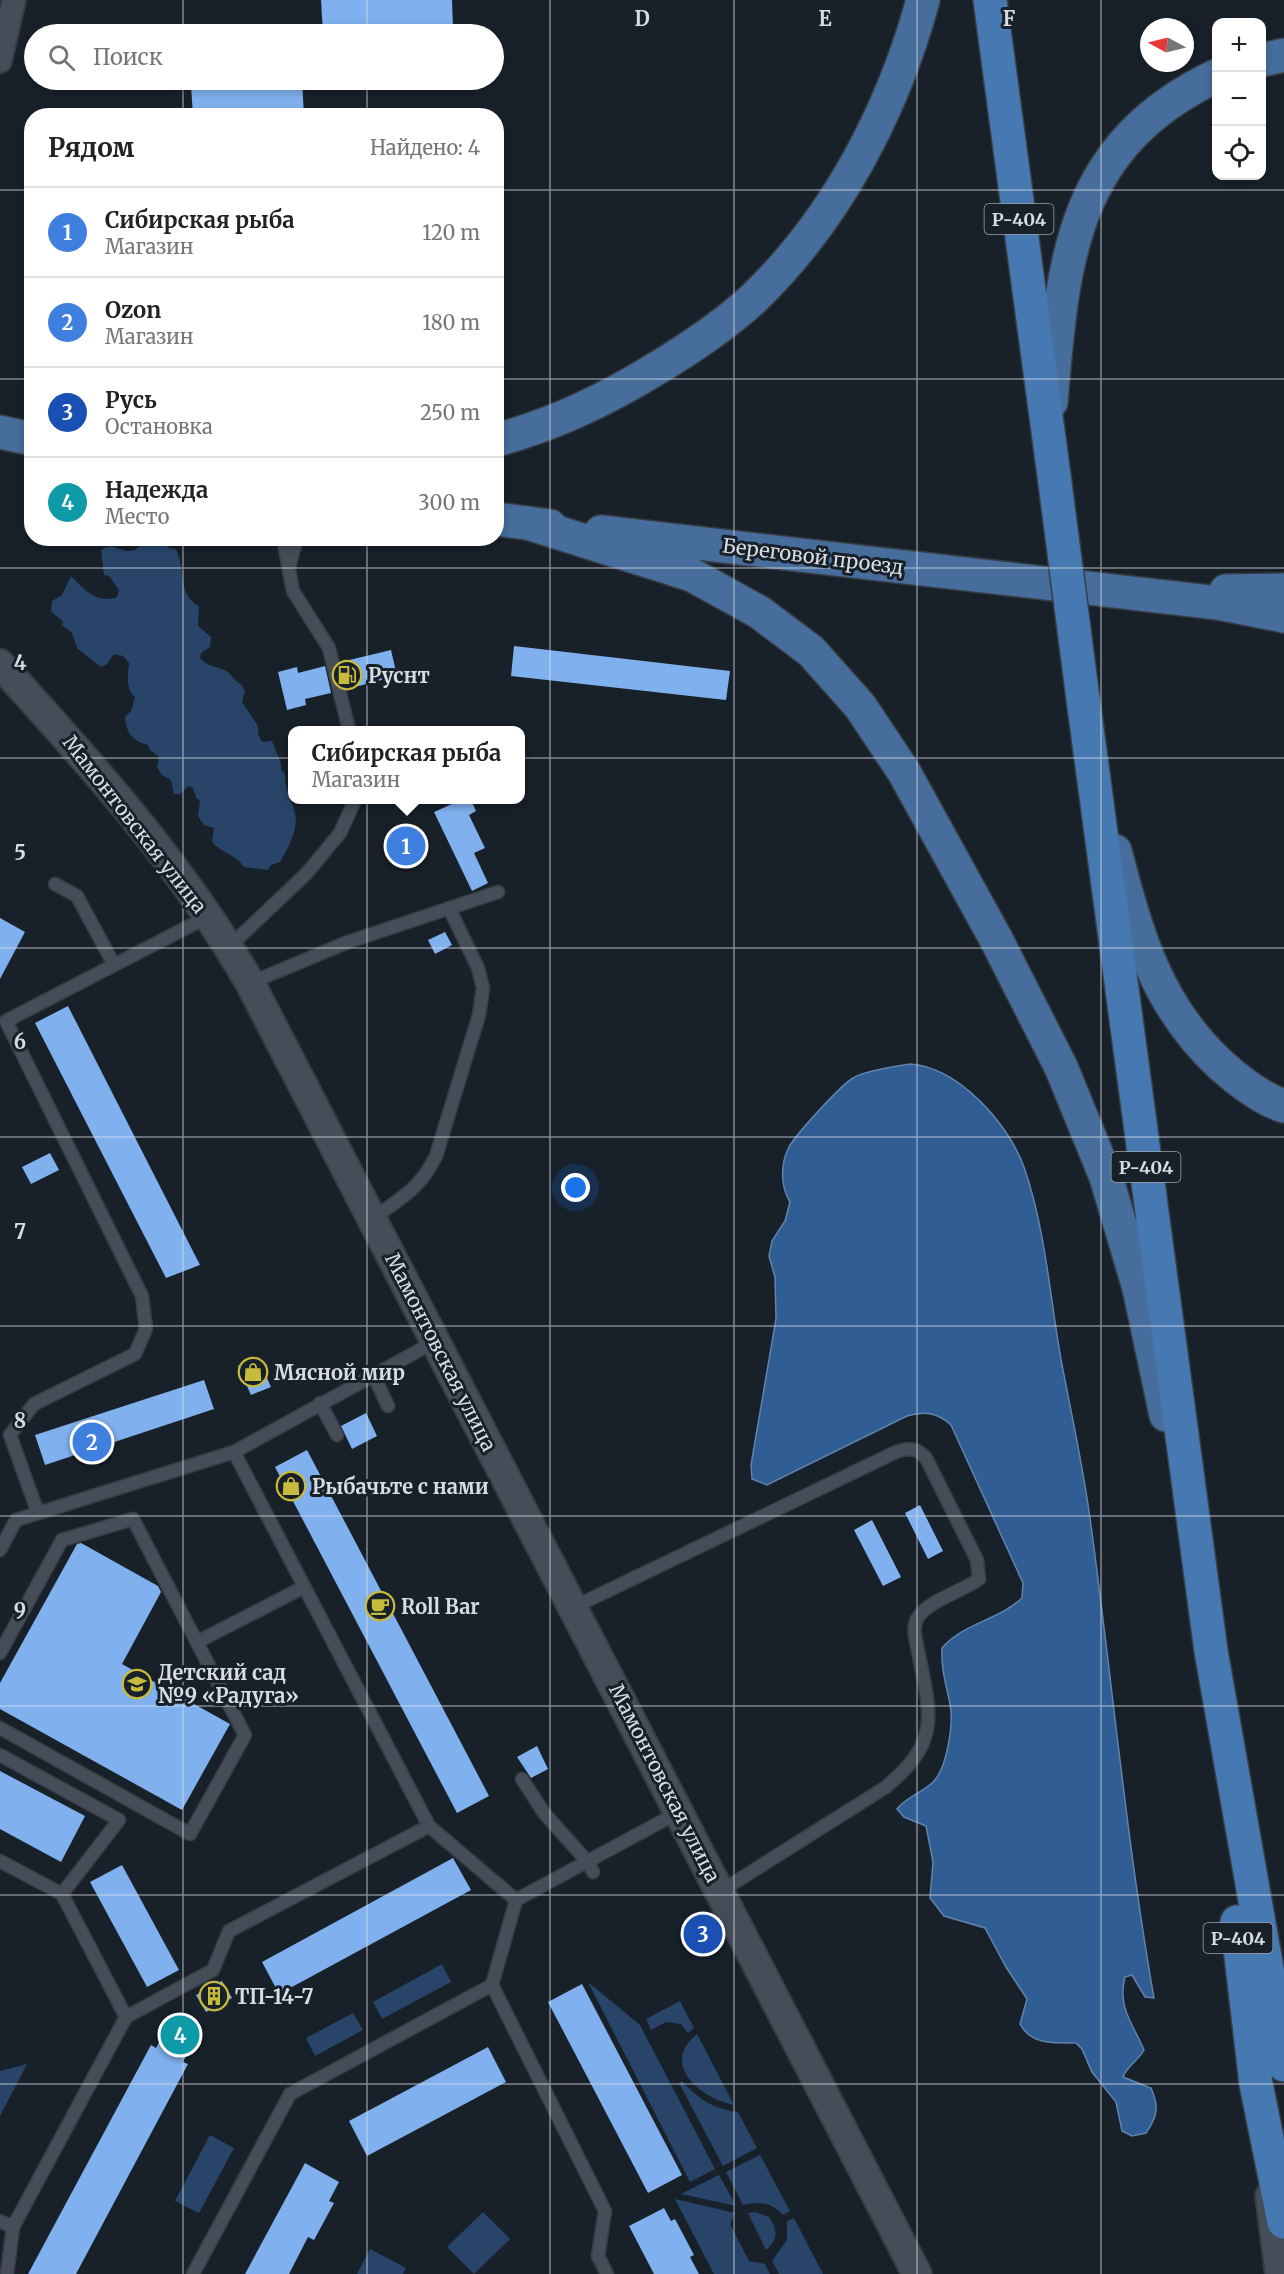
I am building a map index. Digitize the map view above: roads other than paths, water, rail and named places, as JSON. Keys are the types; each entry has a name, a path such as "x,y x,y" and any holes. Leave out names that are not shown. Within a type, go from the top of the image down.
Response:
{"highway":[{"name":"Р-404","path":"990,0 1199,1567 1211,1651 1284,2065"},
{"name":"Р-404","path":"1211,1651 1233,1894 1257,2084 1284,2222"}],"main road":[{"path":"504,437 569,416 621,390 717,329 753,299 812,231 864,152 898,78 923,0"},
{"path":"1266,59 1284,55"},
{"path":"1048,437 1060,299 1070,251 1084,208 1103,172 1123,144 1152,115 1192,87 1212,78"},
{"path":"512,521 692,575 759,612 811,651 860,706 904,772 996,939 1061,1067 1106,1177 1139,1288 1199,1567"},
{"name":"Береговой проезд","path":"512,521 1129,592"},
{"path":"1129,592 1284,590"},
{"path":"1129,592 1284,610"},
{"path":"1218,603 1284,616"},
{"path":"1093,767 1132,917 1152,972 1175,1012 1204,1049 1237,1080 1284,1106"}],"street":[{"path":"0,61 14,0"},
{"name":"Мамонтовская улица","path":"0,664 133,815 189,886 250,983 917,2274"},
{"path":"1257,2084 1280,2274"}],"lane":[{"path":"284,546 288,574 300,605 329,648 348,726"},
{"path":"288,574 295,546"},
{"path":"229,947 307,873 340,833 353,804"},
{"path":"55,884 77,896 114,966"},
{"path":"250,983 348,942 498,891"},
{"path":"372,1219 426,1177 436,1156 479,1015 483,988 478,968 449,908"},
{"path":"38,1513 5,1436 34,1404 135,1354 146,1329 142,1296 3,1017 114,966 209,916"},
{"path":"0,1550 16,1520 234,1452 436,1341"},
{"path":"373,1374 388,1406"},
{"path":"320,1403 337,1435"},
{"path":"574,1607 898,1451 909,1448 919,1450 926,1458 977,1560 979,1579 926,1609 917,1619 915,1634 928,1707 928,1728 921,1751 910,1767 886,1787 721,1891"},
{"path":"234,1452 429,1826 516,1900"},
{"path":"0,1653 62,1540 134,1519 245,1735 190,1834 0,1728"},
{"path":"197,1642 304,1587"},
{"path":"0,1755 119,1820 62,1894"},
{"path":"522,1779 544,1813 590,1867"},
{"path":"516,1900 590,1867 680,1812"},
{"path":"7,2274 13,2227 126,2017 213,1970 230,1931 429,1826"},
{"path":"0,1861 62,1894 126,2017"},
{"path":"516,1900 492,1986 605,2211 598,2256 607,2274"},
{"path":"193,2274 290,2094 492,1986"},
{"path":"0,2221 13,2227"}],"place":[{"name":"Руснт","path":"347,675"},
{"name":"Сибирская рыба","path":"406,846"},
{"name":"Мясной мир","path":"253,1372"},
{"name":"Ozon","path":"92,1442"},
{"name":"Рыбачьте с нами","path":"291,1486"},
{"name":"Roll Bar","path":"380,1606"},
{"name":"Детский сад №9 «Радуга»","path":"137,1684"},
{"name":"Русь","path":"703,1934"},
{"name":"ТП-14-7","path":"214,1996"},
{"name":"Надежда","path":"180,2035"}]}
